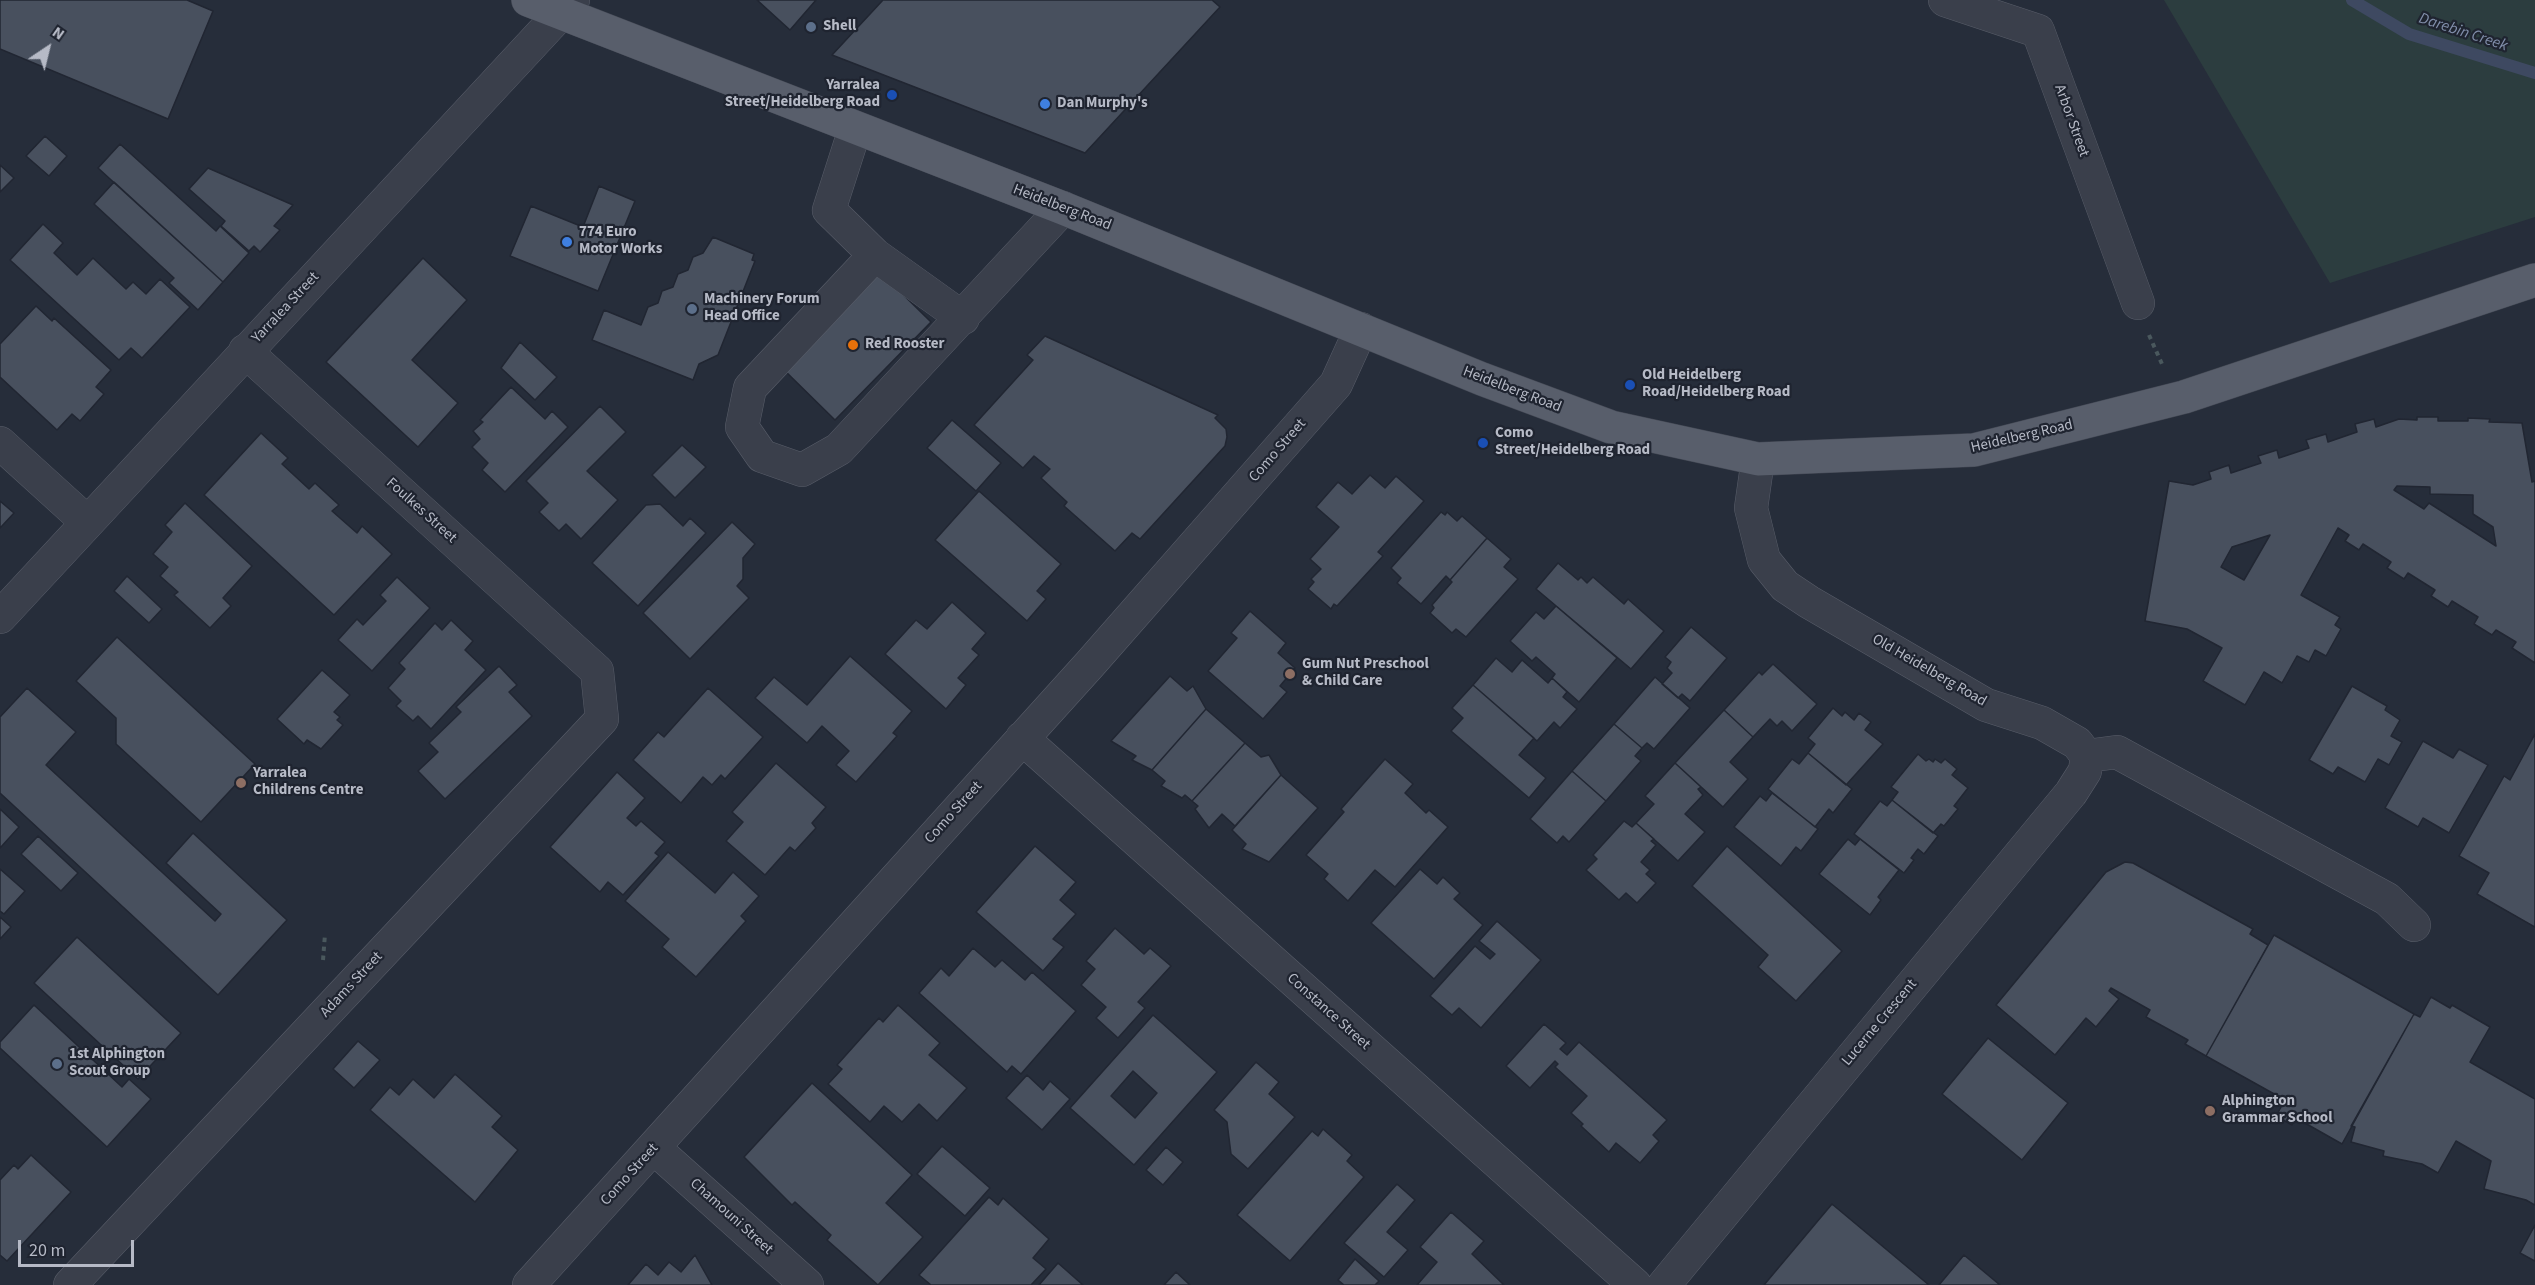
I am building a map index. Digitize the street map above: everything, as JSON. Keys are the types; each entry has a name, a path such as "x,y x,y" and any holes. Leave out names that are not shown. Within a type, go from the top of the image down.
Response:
{"main road":[{"name":"Heidelberg Road","path":"528,0 567,7 855,129 1063,208 1482,379 1611,427 1758,459 1974,450 2184,397 2535,280"}],"street":[{"name":"Arbor Street","path":"1945,0 2038,31 2138,303"},
{"name":"Yarralea Street","path":"0,617 567,7"},
{"path":"855,129 829,210 875,255 963,318"},
{"path":"875,255 750,388 742,426 762,456 802,470 839,449 1063,208"},
{"name":"Como Street","path":"529,1285 1022,738 1336,384 1361,329"},
{"name":"Foulkes Street","path":"246,351 597,671"},
{"path":"0,443 87,522"},
{"name":"Old Heidelberg Road","path":"1758,459 1751,508 1764,560 1785,586 1986,705 2051,728 2077,743 2087,756"},
{"name":"Adams Street","path":"70,1285 602,719 597,671"},
{"name":"Constance Street","path":"1022,738 1635,1285"},
{"path":"2087,756 2117,752 2387,899 2414,925"},
{"name":"Lucerne Crescent","path":"1664,1285 2071,793 2085,771 2087,756"},
{"name":"Chamouni Street","path":"654,1148 807,1285"}],"path":[{"path":"2138,303 2156,355 2184,397"}],"shaded area":[{"path":"2164,0 2535,0 2535,217 2330,283"}],"building":[{"path":"0,0 187,0 213,11 168,119 0,49"},
{"path":"757,0 816,0 790,30"},
{"name":"Dan Murphy's","path":"883,0 1212,0 1220,7 1085,153 832,55"},
{"path":"45,136 67,156 49,176 26,156"},
{"path":"120,144 216,231 220,226 249,253 223,282 98,168"},
{"path":"0,165 14,178 0,192"},
{"path":"208,168 293,205 274,226 280,230 260,252 254,246 249,251 221,226 225,221 189,189"},
{"path":"114,182 223,282 198,310 169,283 174,278 94,204"},
{"name":"774 Euro Motor Works","path":"599,186 635,201 598,291 510,256 531,206 583,227"},
{"path":"43,224 63,243 54,253 77,275 93,258 126,289 133,282 146,294 160,279 190,307 142,358 131,348 119,360 10,260"},
{"name":"Machinery Forum Head Office","path":"713,237 754,254 752,260 755,261 718,355 699,364 693,380 592,340 604,310 641,325 648,307 658,303 662,291 673,287 678,274 688,270 693,257 703,253"},
{"path":"423,258 467,300 412,360 458,403 418,447 326,362"},
{"name":"Red Rooster","path":"876,268 931,322 835,420 779,365"},
{"path":"36,306 52,321 54,318 111,370 96,387 104,394 80,421 72,414 57,430 0,377 0,344"},
{"path":"1045,336 1218,415 1215,418 1226,429 1225,446 1140,539 1132,533 1115,551 1064,506 1067,502 1041,478 1050,469 1034,456 1023,468 974,425 1033,360 1027,355"},
{"path":"520,342 557,377 535,400 501,368"},
{"path":"511,387 545,419 552,411 568,427 505,492 482,470 488,463 472,447 480,439 473,431 483,422 480,420"},
{"path":"600,406 626,432 587,471 618,500 581,539 566,524 559,531 539,512 548,503 526,481"},
{"path":"2417,417 2438,417 2438,421 2468,421 2468,418 2490,419 2489,422 2522,423 2532,482 2535,481 2535,663 2512,648 2516,642 2496,630 2492,635 2474,624 2478,617 2452,601 2448,607 2431,596 2435,590 2408,573 2404,579 2387,568 2391,562 2363,544 2359,550 2345,541 2349,535 2338,528 2301,595 2340,617 2335,625 2341,629 2326,656 2315,650 2309,662 2297,656 2282,683 2264,672 2245,705 2203,681 2222,648 2187,629 2145,621 2169,481 2193,485 2211,479 2209,472 2229,465 2231,473 2261,463 2258,456 2277,450 2279,458 2309,448 2306,440 2326,434 2328,442 2357,432 2355,424 2374,419 2376,427 2399,419 2417,420","holes":["2397,486 2430,487 2430,494 2473,495 2473,514 2493,527 2496,546 2429,503 2424,509 2394,490","2270,535 2244,580 2221,567 2232,547"]},
{"path":"952,420 1001,463 976,491 927,448"},
{"path":"261,433 288,458 282,464 309,489 315,483 339,505 332,511 357,533 362,526 392,554 334,615 204,495"},
{"path":"682,445 706,467 675,498 652,475"},
{"path":"1370,475 1385,488 1396,476 1424,501 1378,552 1383,556 1337,606 1334,604 1331,609 1308,589 1314,582 1311,579 1321,569 1310,559 1339,527 1316,507 1338,482 1352,494"},
{"path":"979,491 1061,564 1037,591 1046,599 1027,621 935,540"},
{"path":"0,501 14,513 0,528"},
{"path":"185,503 252,566 223,598 231,606 210,628 174,595 178,592 160,576 168,567 153,554 172,532 165,525"},
{"path":"660,504 683,526 690,518 706,533 638,606 592,563 646,505"},
{"path":"1441,512 1445,515 1447,512 1457,521 1462,516 1487,538 1450,580 1446,576 1421,604 1397,583 1401,578 1391,568"},
{"path":"732,522 755,544 743,558 743,579 737,586 749,598 690,659 643,613"},
{"path":"1487,538 1511,559 1504,567 1518,579 1466,637 1456,629 1452,633 1430,613 1434,608 1432,605 1452,582 1450,580"},
{"path":"1558,563 1578,580 1581,577 1587,583 1593,577 1624,604 1628,599 1664,631 1631,669 1536,589"},
{"path":"127,576 162,609 149,623 114,591"},
{"path":"397,577 430,608 372,671 338,640 357,619 363,625 386,601 380,595"},
{"path":"952,602 986,633 972,649 979,655 958,678 966,685 946,709 885,654 916,620 927,629"},
{"path":"1556,606 1617,658 1579,702 1552,678 1555,674 1536,657 1532,661 1510,641 1536,612 1544,619"},
{"path":"1250,611 1286,643 1278,653 1295,668 1280,686 1287,692 1263,719 1208,671 1237,638 1231,633"},
{"path":"451,620 473,641 465,650 486,670 431,729 418,716 413,721 396,706 401,701 388,688 405,669 399,663 435,623 442,630"},
{"path":"1691,627 1727,658 1690,701 1682,694 1678,698 1662,684 1672,673 1667,668 1671,662 1665,657"},
{"path":"117,637 255,764 201,822 116,744 116,718 76,681"},
{"path":"850,656 912,711 893,733 897,736 856,782 836,765 849,751 822,726 807,743 755,698 774,677 807,705"},
{"path":"1496,658 1512,672 1522,660 1548,683 1552,678 1567,692 1563,697 1577,709 1560,728 1554,722 1537,741 1473,685"},
{"path":"1773,664 1817,704 1792,731 1782,721 1777,726 1770,719 1753,737 1724,710 1759,672 1762,675"},
{"path":"499,666 517,685 509,692 532,716 445,799 418,771 438,752 429,743 461,712 456,707"},
{"path":"322,670 350,695 334,712 340,717 337,720 343,725 321,749 307,740 304,744 277,719"},
{"path":"1170,676 1187,691 1193,686 1206,709 1152,770 1132,760 1136,756 1111,741"},
{"path":"1655,677 1690,708 1654,749 1647,743 1642,748 1614,724"},
{"path":"1473,685 1534,738 1519,755 1546,778 1529,798 1451,731 1463,718 1452,708"},
{"path":"2352,686 2387,706 2385,710 2400,720 2391,736 2402,742 2389,765 2378,759 2365,782 2338,767 2333,774 2309,760"},
{"path":"27,688 76,732 46,765 215,921 221,914 166,863 193,833 287,920 218,995 0,793 0,717"},
{"path":"708,688 763,737 725,779 721,775 712,785 703,777 681,803 633,760 658,732 664,737"},
{"path":"1833,708 1842,716 1845,712 1854,720 1859,713 1871,722 1865,730 1883,744 1846,785 1808,753 1815,744 1808,738"},
{"path":"1206,709 1245,743 1192,801 1185,795 1182,798 1161,786 1165,781 1152,770"},
{"path":"1724,710 1753,737 1730,762 1748,779 1723,807 1675,763"},
{"path":"1614,724 1642,748 1635,756 1641,761 1606,801 1572,771"},
{"path":"2535,734 2535,927 2477,894 2489,873 2459,856 2504,776 2510,780"},
{"path":"2423,741 2453,758 2459,749 2488,765 2449,833 2423,818 2418,827 2385,808"},
{"path":"1245,743 1261,757 1269,755 1281,775 1235,826 1222,814 1209,828 1195,809 1198,806 1192,801"},
{"path":"1808,753 1852,789 1833,813 1829,809 1815,827 1768,789 1792,759 1799,764"},
{"path":"1918,754 1926,761 1929,759 1933,762 1935,759 1941,763 1945,759 1957,769 1952,775 1968,788 1954,806 1958,809 1944,826 1941,824 1933,833 1892,800 1898,792 1891,787"},
{"path":"1385,759 1413,784 1405,793 1426,813 1429,810 1448,827 1395,887 1375,870 1348,901 1324,879 1328,874 1306,855 1344,812 1341,809"},
{"path":"776,763 826,807 812,823 816,828 795,851 790,847 765,875 726,841 743,822 732,812"},
{"path":"1675,763 1701,787 1698,789 1703,795 1685,814 1705,832 1678,861 1636,823 1654,804 1645,796"},
{"path":"1572,771 1606,801 1569,842 1563,836 1557,843 1530,819"},
{"path":"617,772 645,798 627,818 636,826 641,821 665,842 655,853 659,856 623,895 608,882 600,892 550,847"},
{"path":"1281,775 1318,808 1269,862 1242,849 1246,844 1232,830"},
{"path":"1772,793 1818,829 1801,851 1796,847 1781,866 1734,827 1760,796 1766,801"},
{"path":"1892,800 1938,836 1924,854 1918,849 1911,858 1914,860 1904,873 1854,834 1880,801 1887,806"},
{"path":"0,809 19,827 0,848"},
{"path":"1624,821 1632,827 1636,823 1654,839 1651,841 1656,845 1641,862 1650,870 1646,874 1656,883 1637,903 1626,893 1619,900 1586,870 1597,859 1593,855"},
{"path":"38,836 78,873 61,891 21,854"},
{"path":"1848,839 1855,845 1860,839 1899,870 1878,897 1881,900 1870,915 1819,874"},
{"path":"1035,846 1076,882 1060,900 1076,914 1053,939 1064,947 1043,971 976,912"},
{"path":"1727,846 1842,951 1796,1001 1758,967 1768,955 1692,886"},
{"path":"668,852 715,893 733,872 759,896 741,916 746,921 696,977 662,947 669,939 625,901"},
{"path":"2125,862 2133,863 2253,929 2250,934 2268,945 2206,1056 2185,1044 2188,1040 2146,1017 2150,1010 2111,988 2109,991 2119,999 2096,1027 2086,1018 2055,1055 1996,1005 2106,872"},
{"path":"0,869 25,891 4,914 0,911"},
{"path":"1420,869 1437,884 1443,877 1460,893 1454,899 1483,925 1434,979 1371,923"},
{"path":"0,917 11,927 0,939"},
{"path":"1497,921 1541,960 1481,1028 1459,1008 1452,1015 1430,996 1475,946 1490,959 1495,954 1479,941"},
{"path":"1115,928 1144,954 1150,948 1171,966 1138,1002 1145,1008 1118,1038 1096,1018 1106,1007 1081,985 1095,969 1086,961"},
{"path":"2274,935 2414,1014 2342,1144 2296,1118 2292,1125 2276,1116 2285,1100 2206,1056"},
{"path":"77,937 181,1033 138,1079 34,983"},
{"path":"973,948 995,967 1002,960 1025,980 1032,972 1076,1011 1021,1074 1012,1066 1007,1072 919,993 941,968 949,976"},
{"path":"2431,997 2450,1008 2452,1005 2490,1027 2470,1062 2535,1099 2535,1205 2526,1200 2484,1189 2491,1161 2456,1141 2438,1173 2422,1164 2383,1156 2384,1151 2351,1142 2355,1127 2351,1126 2414,1014 2420,1017"},
{"name":"1st Alphington Scout Group","path":"34,1005 122,1087 129,1079 151,1099 107,1147 0,1048 0,1042"},
{"path":"898,1005 940,1043 929,1055 967,1088 937,1121 919,1104 902,1122 884,1106 870,1122 828,1084 842,1069 837,1065 879,1018 883,1022"},
{"path":"1153,1015 1217,1072 1134,1165 1070,1108","holes":["1133,1071 1157,1093 1135,1118 1111,1096"]},
{"path":"1544,1024 1566,1043 1560,1049 1567,1055 1579,1042 1667,1120 1653,1135 1659,1141 1640,1163 1616,1143 1609,1152 1581,1126 1583,1124 1571,1113 1587,1096 1555,1067 1558,1064 1555,1061 1530,1088 1506,1066"},
{"path":"1988,1038 2068,1103 2022,1160 1942,1094"},
{"path":"358,1041 380,1060 354,1088 333,1069"},
{"path":"1256,1062 1279,1082 1269,1094 1295,1117 1248,1169 1231,1154 1227,1122 1214,1110"},
{"path":"455,1074 502,1116 492,1127 518,1150 475,1202 370,1110 390,1087 399,1095 413,1079 434,1098"},
{"path":"1027,1075 1043,1090 1050,1081 1070,1099 1042,1130 1006,1098"},
{"path":"812,1083 912,1175 886,1203 923,1237 878,1285 827,1240 831,1235 795,1202 792,1205 744,1157"},
{"path":"1323,1129 1352,1155 1347,1161 1364,1177 1290,1261 1237,1215 1312,1131 1318,1136"},
{"path":"942,1146 990,1188 965,1216 917,1174"},
{"path":"1166,1147 1183,1162 1163,1185 1146,1170"},
{"path":"31,1155 71,1192 7,1261 0,1255 0,1180 14,1165 18,1169"},
{"path":"1397,1184 1415,1200 1387,1232 1408,1250 1384,1277 1344,1243"},
{"path":"989,1197 998,1205 1003,1198 1049,1239 1033,1258 1046,1269 1031,1285 931,1285 919,1275"},
{"path":"1832,1204 1929,1285 1764,1285"},
{"path":"1451,1212 1484,1241 1472,1254 1504,1285 1417,1285 1437,1262 1420,1247"},
{"path":"2535,1225 2535,1261 2520,1253"},
{"path":"695,1255 712,1285 628,1285 646,1264 658,1275 669,1262 681,1272"},
{"path":"1964,1255 2000,1285 1939,1285"},
{"path":"1355,1259 1379,1281 1375,1285 1344,1285 1338,1280"},
{"path":"1058,1263 1083,1285 1039,1285"},
{"path":"1176,1272 1190,1285 1164,1285"}],"waterway":[{"name":"Darebin Creek","path":"2352,0 2409,34 2535,73"}],"place":[{"name":"Shell","path":"811,27"},
{"name":"Yarralea Street/Heidelberg Road","path":"892,95"},
{"name":"Dan Murphy's","path":"1045,104"},
{"name":"774 Euro Motor Works","path":"567,242"},
{"name":"Machinery Forum Head Office","path":"692,309"},
{"name":"Red Rooster","path":"853,345"},
{"name":"Old Heidelberg Road/Heidelberg Road","path":"1630,385"},
{"name":"Como Street/Heidelberg Road","path":"1483,443"},
{"name":"Gum Nut Preschool & Child Care","path":"1290,674"},
{"name":"Yarralea Childrens Centre","path":"241,783"},
{"name":"1st Alphington Scout Group","path":"57,1064"},
{"name":"Alphington Grammar School","path":"2210,1111"}]}
